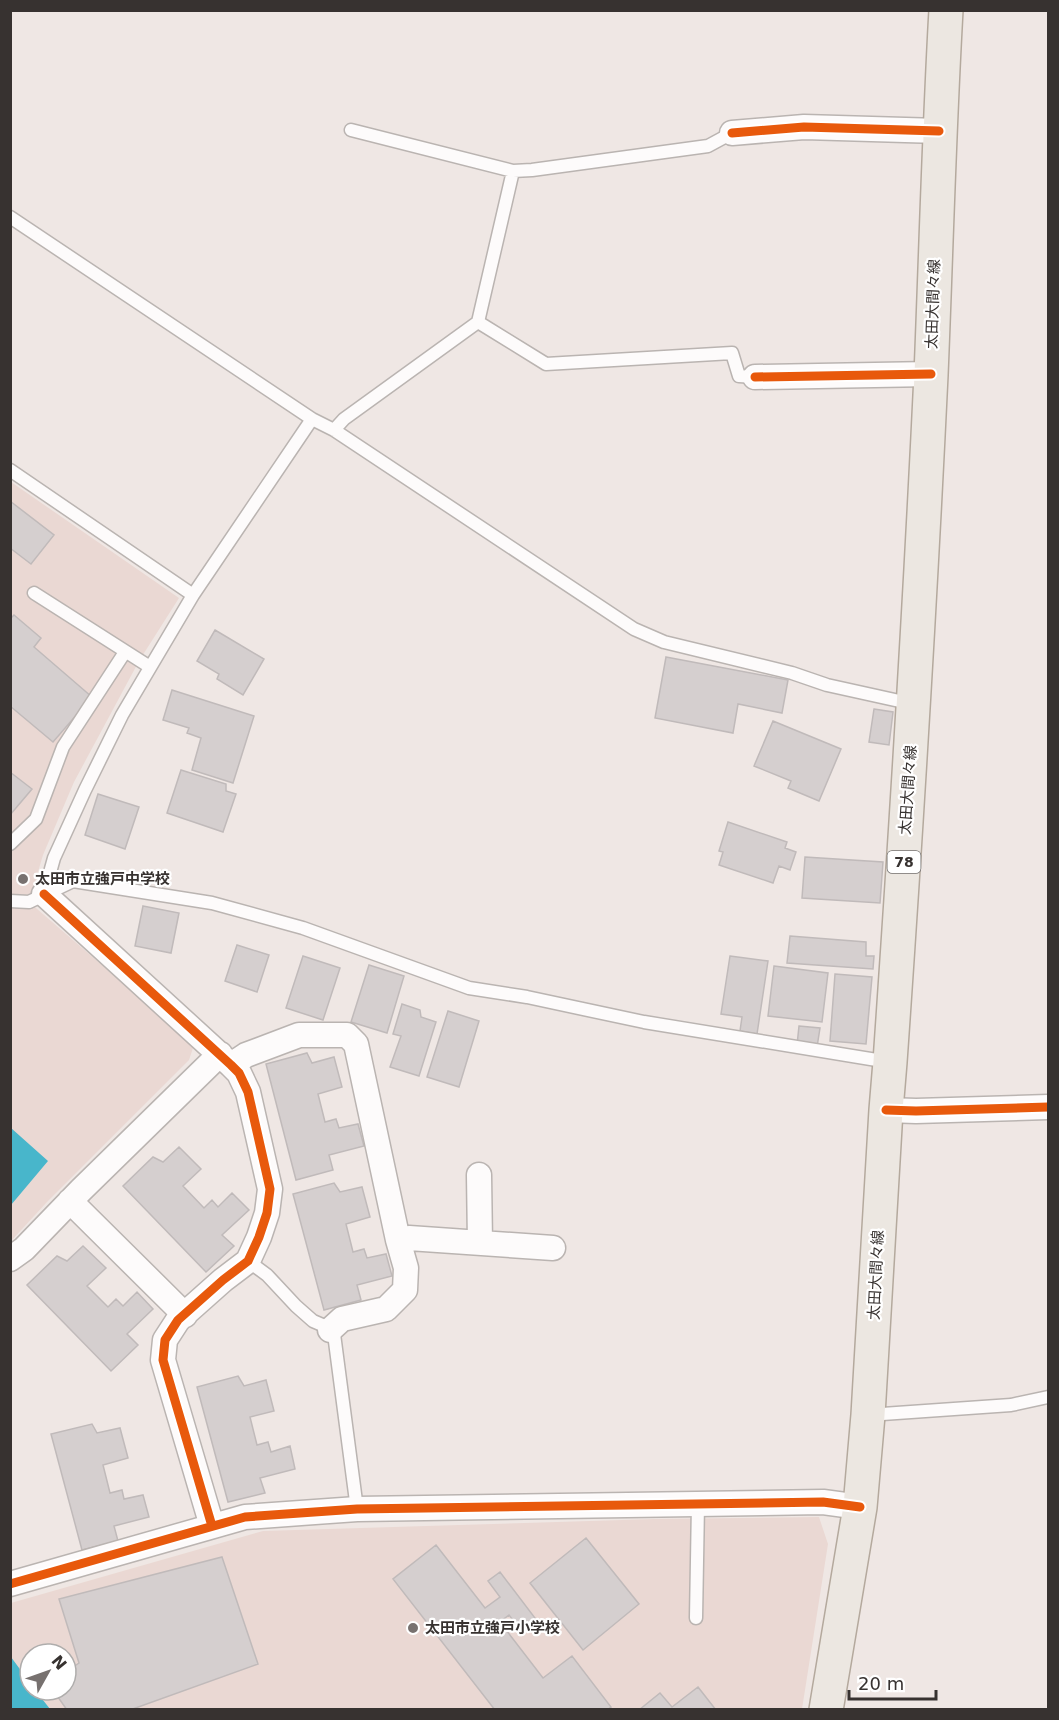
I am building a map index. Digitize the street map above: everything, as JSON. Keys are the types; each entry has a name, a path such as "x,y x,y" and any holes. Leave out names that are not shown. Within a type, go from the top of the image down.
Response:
{"main road":[{"name":"太田大間々線","path":"826,1710 860,1507 868,1415 914,704 946,10"}],"street":[{"path":"732,133 804,127 939,131"},
{"path":"754,377 931,374"},
{"path":"44,894 239,1073 248,1092 270,1189 267,1213 248,1261 178,1320 165,1340 163,1360 212,1526"},
{"path":"10,1259 24,1249 70,1201 225,1060 246,1055 299,1035 347,1035 356,1044 406,1268 405,1290 386,1309 342,1319 330,1330"},
{"path":"886,1110 1048,1107"},
{"path":"479,1174 480,1243"},
{"path":"70,1201 185,1314"},
{"path":"398,1240 408,1238 553,1248"},
{"path":"10,1584 245,1517 357,1509 823,1502 860,1507"}],"lane":[{"path":"351,130 513,171 708,146 732,133"},
{"path":"334,430 344,419 478,322 513,171"},
{"path":"10,217 312,419 334,430 634,629 664,642 792,673 827,685 914,704"},
{"path":"478,322 546,364 732,353 739,376 754,377"},
{"path":"44,894 54,858 122,715 194,595 312,419"},
{"path":"10,470 194,595"},
{"path":"34,593 150,667"},
{"path":"10,844 36,819 63,747 125,652"},
{"path":"10,901 29,902 73,881 212,903 303,928 469,988 527,997 644,1022 890,1062"},
{"path":"248,1261 267,1275 313,1321 327,1327 334,1334 357,1509"},
{"path":"868,1415 1011,1405 1048,1397"},
{"path":"696,1618 698,1504"}],"shaded area":[{"name":"太田市立強戸中学校","path":"11,482 179,598 139,661 74,782 43,855 29,902 185,1037 193,1048 189,1060 11,1241"},
{"name":"太田市立強戸小学校","path":"819,1517 828,1544 802,1709 11,1710 11,1603 263,1531 655,1519"}],"water":[{"path":"11,1128 48,1161 11,1205"},
{"path":"11,1657 18,1667 18,1702 44,1702 50,1709 11,1709"}],"building":[{"path":"10,501 54,535 31,564 10,548"},
{"path":"14,615 41,638 34,647 92,697 53,742 10,706 10,619"},
{"path":"215,630 264,659 243,695 217,679 219,674 197,661"},
{"path":"666,657 788,680 782,713 738,704 733,733 655,718"},
{"path":"172,690 254,716 233,783 192,770 201,738 187,733 189,728 163,720"},
{"path":"874,709 893,712 889,745 869,742"},
{"path":"773,721 841,749 819,801 788,788 791,781 754,766"},
{"path":"181,770 226,784 226,791 236,794 223,832 167,813"},
{"path":"10,772 32,789 10,815"},
{"path":"98,794 139,807 125,849 85,835"},
{"path":"728,822 787,842 785,848 796,852 790,870 779,866 773,883 719,865 723,852 719,851"},
{"path":"805,857 883,862 880,903 802,898"},
{"path":"143,906 179,913 171,953 135,946"},
{"path":"790,936 866,942 866,956 874,956 873,969 787,963"},
{"path":"237,945 269,955 257,992 225,981"},
{"path":"303,956 340,968 323,1020 286,1008"},
{"path":"730,956 768,961 757,1034 740,1031 742,1017 721,1014"},
{"path":"369,965 404,976 387,1033 351,1022"},
{"path":"774,966 828,973 822,1022 768,1016"},
{"path":"835,974 872,977 866,1044 830,1041"},
{"path":"402,1004 420,1010 421,1017 436,1022 419,1076 390,1067 401,1036 393,1034"},
{"path":"448,1011 479,1021 459,1087 427,1077"},
{"path":"799,1026 820,1028 817,1047 797,1045"},
{"path":"307,1053 312,1063 334,1057 342,1087 318,1094 325,1122 336,1119 339,1128 358,1124 364,1146 329,1155 333,1170 296,1180 266,1064"},
{"path":"179,1147 201,1169 183,1186 204,1208 212,1200 218,1207 232,1193 249,1210 222,1235 234,1246 206,1272 123,1186 153,1157 163,1162"},
{"path":"334,1183 340,1192 362,1187 370,1217 346,1224 353,1252 364,1249 367,1258 386,1254 392,1276 357,1285 361,1300 324,1310 293,1194"},
{"path":"83,1246 106,1268 87,1286 108,1307 116,1299 123,1306 137,1292 153,1309 127,1334 138,1345 111,1371 27,1285 57,1256 67,1261"},
{"path":"238,1376 244,1386 266,1380 274,1411 250,1417 257,1445 268,1442 271,1452 290,1446 295,1469 260,1478 265,1493 228,1502 197,1387"},
{"path":"92,1424 97,1433 120,1428 128,1458 103,1465 110,1493 122,1490 124,1499 143,1495 149,1517 114,1526 118,1541 82,1550 51,1434"},
{"path":"586,1538 639,1604 583,1650 530,1583"},
{"path":"436,1545 485,1608 500,1597 488,1581 500,1572 535,1618 520,1629 509,1615 500,1622 543,1678 572,1656 611,1707 607,1710 495,1710 393,1579"},
{"path":"222,1557 258,1664 130,1710 67,1710 61,1702 78,1702 78,1642 72,1642 59,1599"},
{"path":"698,1687 716,1710 639,1710 660,1693 672,1707"}],"cycle path":[{"path":"732,133 804,127 939,131"},
{"path":"755,377 931,374"},
{"path":"44,894 231,1065 239,1073 248,1092 270,1189 267,1213 248,1261 178,1320 165,1340 163,1360 212,1526"},
{"path":"886,1110 1048,1107"},
{"path":"10,1584 245,1517 357,1509 823,1502 860,1507"}],"place":[{"name":"太田市立強戸中学校","path":"23,879"},
{"name":"太田市立強戸小学校","path":"413,1628"}]}
